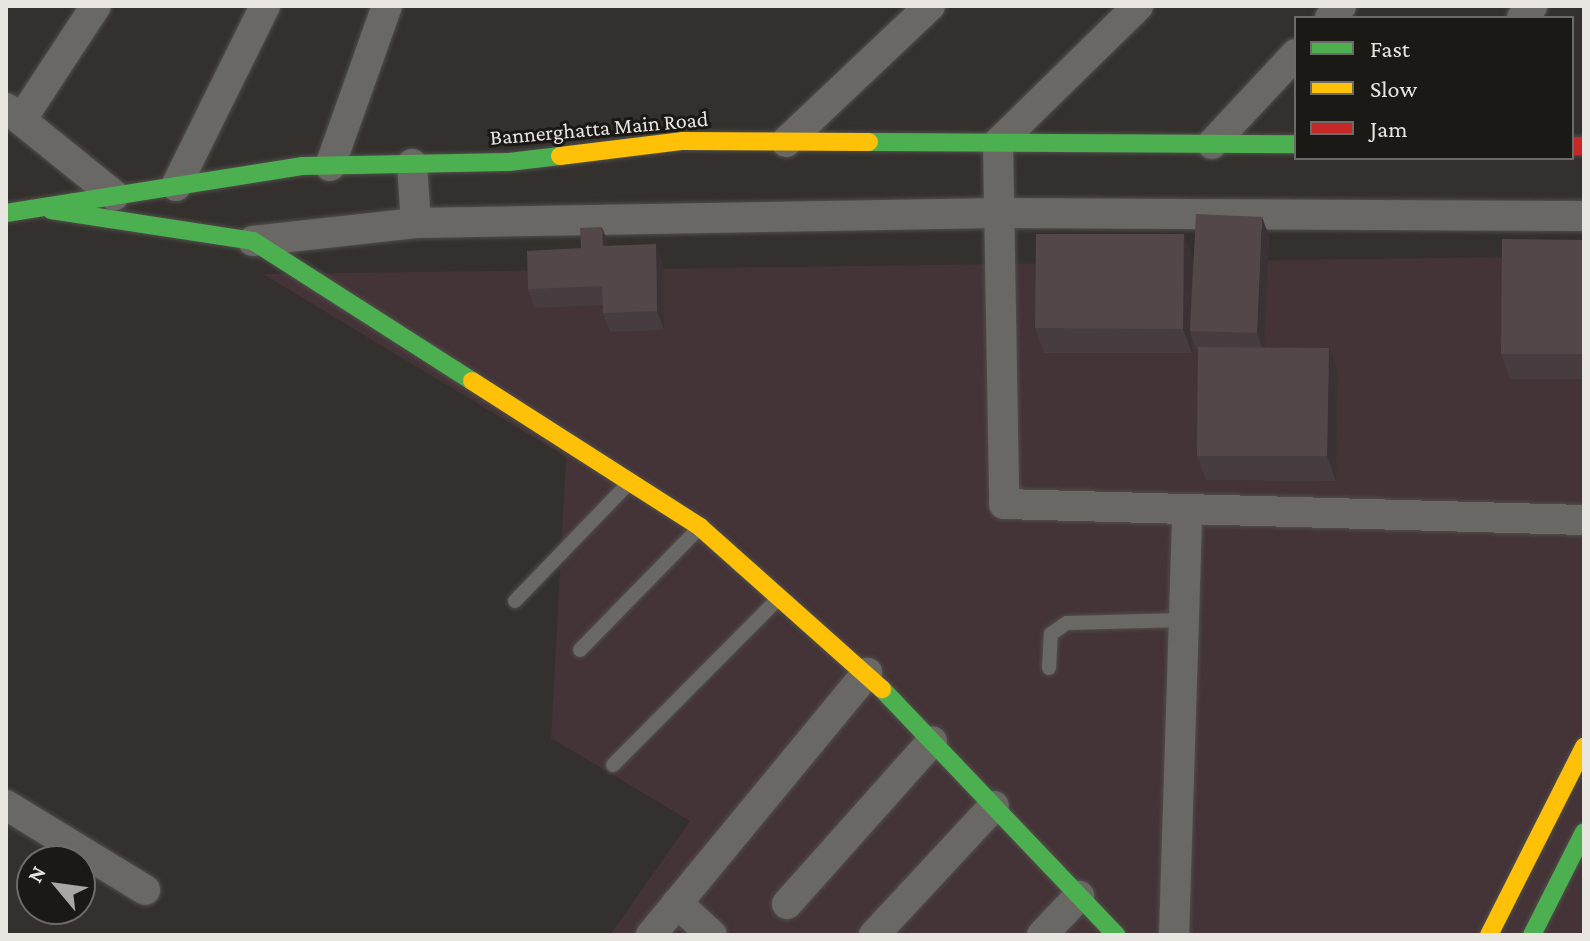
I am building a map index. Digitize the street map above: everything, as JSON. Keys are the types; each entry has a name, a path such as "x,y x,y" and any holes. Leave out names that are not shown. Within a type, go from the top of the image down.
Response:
{"main road":[{"name":"Bannerghatta Main Road","path":"6,213 330,166 509,162 683,141 1294,144"},
{"path":"32,207 253,241 700,527 867,673 1116,935"},
{"path":"1489,935 1584,747"},
{"path":"1532,935 1581,843"}],"street":[{"path":"96,6 14,114 114,195"},
{"path":"176,186 265,6"},
{"path":"330,166 387,6"},
{"path":"786,142 930,6"},
{"path":"1138,6 998,143 1004,504 1187,513 1584,520"},
{"path":"1212,144 1294,56"},
{"path":"412,164 416,223"},
{"path":"253,241 416,223 999,213 1584,216"},
{"path":"1174,935 1187,513"},
{"path":"651,935 867,673"},
{"path":"787,904 932,741"},
{"path":"6,805 145,890"},
{"path":"874,935 994,806"},
{"path":"1042,935 1079,896"},
{"path":"677,903 712,935"}],"lane":[{"path":"515,601 630,482"},
{"path":"580,650 700,527"},
{"path":"613,765 780,597"},
{"path":"1049,668 1051,634 1067,623 1184,620"}],"shaded area":[{"path":"1584,256 1584,935 610,935 690,821 551,738 566,457 263,274"}],"building":[{"path":"1196,214 1262,217 1257,333 1190,331"},
{"path":"602,227 603,246 656,244 657,311 603,313 602,286 528,289 527,251 581,248 580,228"},
{"path":"1036,234 1184,234 1183,329 1035,328"},
{"path":"1502,239 1584,240 1584,354 1501,354"},
{"path":"1198,347 1329,348 1327,456 1197,456"}],"traffic: fast":[{"path":"869,142 1294,144"},
{"path":"6,213 303,166 509,162 560,156"},
{"path":"51,210 253,241 472,381"},
{"path":"882,689 1116,935"},
{"path":"1532,935 1584,832"}],"traffic: slow":[{"path":"560,156 683,141 869,142"},
{"path":"472,381 700,527 882,689"},
{"path":"1489,935 1584,747"}],"traffic: jam":[{"path":"1574,146 1584,146"}]}
